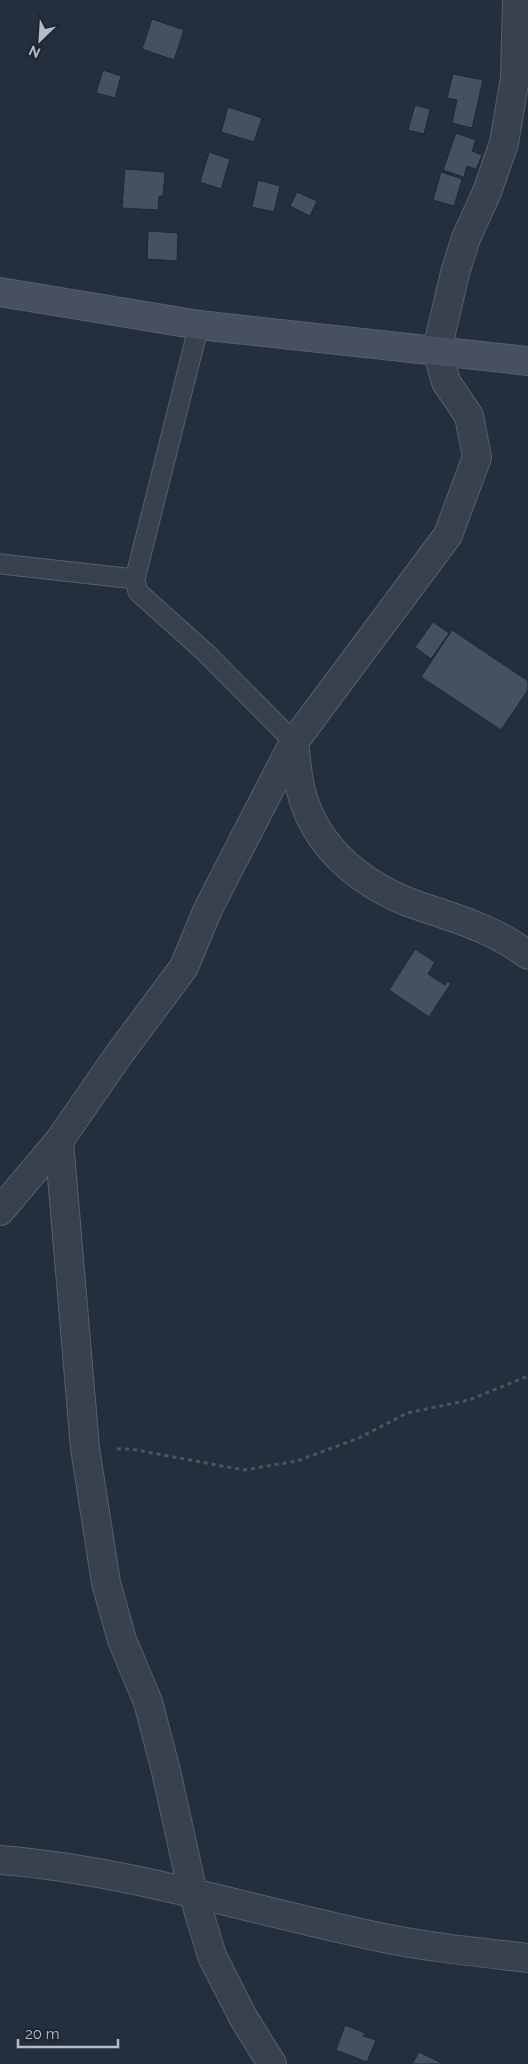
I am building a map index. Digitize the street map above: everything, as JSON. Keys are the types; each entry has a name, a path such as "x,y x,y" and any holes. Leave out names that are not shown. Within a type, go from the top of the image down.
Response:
{"street":[{"path":"0,1211 59,1141 120,1053 184,967 208,910 294,742 448,535 477,457 469,416 446,382 437,350 455,274 466,238 487,192 504,143 515,78 517,0"},
{"path":"0,292 199,325 528,361"},
{"path":"294,742 301,791 312,820 329,848 355,874 384,891 422,907 488,930 528,954"},
{"path":"59,1141 86,1448 106,1583 122,1640 148,1702 166,1771 193,1893 212,1956 242,2017 272,2064"},
{"path":"0,1860 33,1863 193,1893 376,1937 528,1958"}],"lane":[{"path":"199,325 135,579 138,592 206,653 294,742"},
{"path":"0,564 135,579"}],"path":[{"path":"86,1448 131,1449 244,1470 297,1461 358,1438 407,1413 469,1400 528,1376"}],"building":[{"path":"152,19 184,30 174,60 142,49"},
{"path":"103,70 121,76 115,98 96,93"},
{"path":"453,74 483,80 472,128 452,123 457,100 447,98"},
{"path":"415,105 430,109 424,134 408,130"},
{"path":"228,107 262,118 254,142 221,132"},
{"path":"456,133 476,140 472,151 482,155 476,169 467,166 464,177 443,170"},
{"path":"209,152 230,159 221,189 200,182"},
{"path":"125,169 165,172 163,196 159,196 158,210 122,208"},
{"path":"441,172 462,179 454,206 433,200"},
{"path":"258,180 280,186 274,212 252,207"},
{"path":"297,192 317,201 310,216 290,206"},
{"path":"148,231 178,233 177,261 147,259"},
{"path":"433,622 449,633 431,659 415,647"},
{"path":"452,630 528,681 528,690 501,730 421,677"},
{"path":"415,949 435,962 428,974 445,985 447,981 451,983 429,1017 389,990"},
{"path":"345,2025 365,2033 363,2036 376,2040 367,2062 336,2050"},
{"path":"419,2052 444,2064 412,2064"}]}
